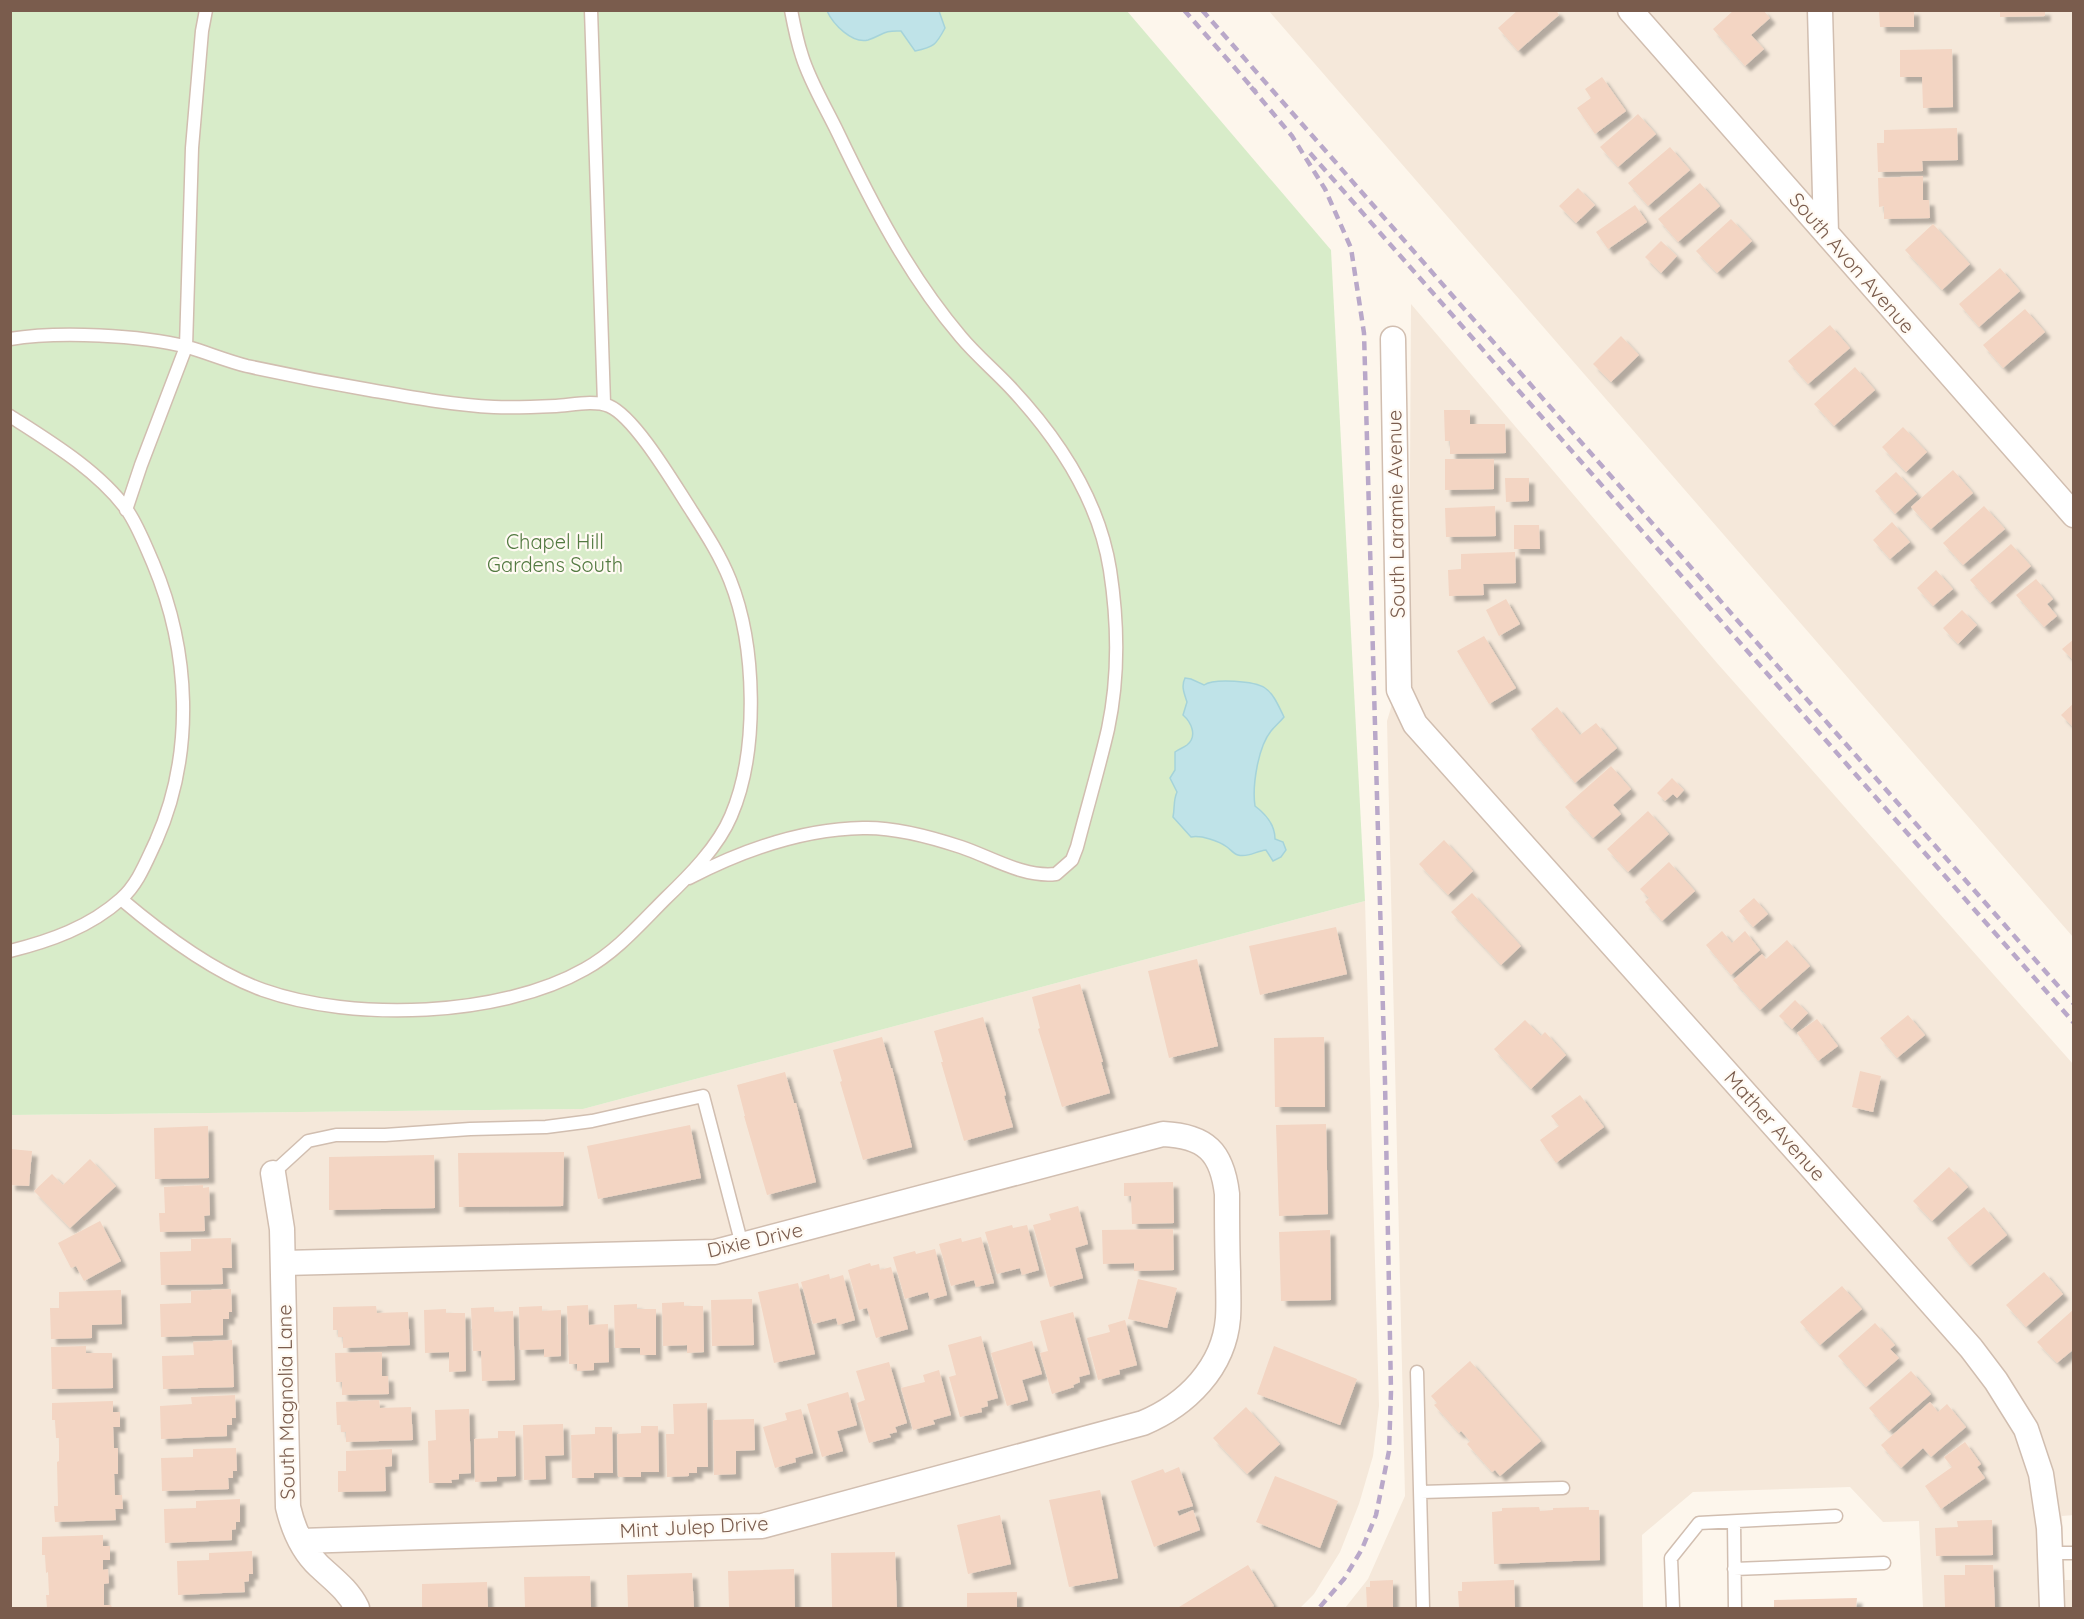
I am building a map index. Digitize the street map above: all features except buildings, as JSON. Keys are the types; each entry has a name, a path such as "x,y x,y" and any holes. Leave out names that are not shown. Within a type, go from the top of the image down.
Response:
{"street":[{"name":"South Avon Avenue","path":"1630,10 2073,515"},
{"path":"1820,10 1826,233"},
{"name":"South Laramie Avenue","path":"1394,339 1400,690"},
{"name":"Mather Avenue","path":"1400,690 1415,724 1820,1176 1996,1381 2026,1429 2062,1553 2052,1608"},
{"name":"Dixie Drive","path":"284,1263 697,1253 742,1245 1150,1137 1178,1135"},
{"name":"Mint Julep Drive","path":"301,1541 762,1526 1143,1423 1160,1416 1192,1392 1215,1361 1228,1319 1227,1194 1224,1176 1219,1160 1209,1148 1198,1140 1178,1135"},
{"name":"South Magnolia Lane","path":"273,1173 280,1209 284,1263 286,1494 291,1522 318,1565 337,1581 357,1608"}],"lane":[{"path":"126,510 186,347 192,148 199,59 206,10"},
{"path":"591,10 604,404"},
{"path":"685,880 747,851 808,834 864,828 899,831 931,838 1035,874 1056,874 1072,860 1077,847 1108,728 1114,692 1116,626 1110,568 1098,528 1068,460 1053,437 1009,386 961,338 896,245 858,176 803,58 791,10"},
{"path":"10,339 55,335 91,336 186,347 242,365 289,375 384,393 489,407 604,404 621,412 663,468 694,514 729,576 738,602 750,694 751,730 745,773 729,822 685,880 628,937 585,969 528,993 495,1001 390,1010 351,1007 286,997 233,976 146,920 121,899"},
{"path":"10,416 79,464 104,485 126,510 143,539 167,600 181,671 184,708 179,759 169,804 145,866 135,883 121,899 103,913 63,935 10,951"},
{"path":"273,1173 308,1141 327,1137 470,1128 546,1127 592,1121 703,1096 742,1245"},
{"path":"1417,1372 1423,1608"},
{"path":"1420,1492 1563,1488"},
{"path":"1673,1608 1671,1558 1699,1523 1836,1516"},
{"path":"1734,1522 1735,1608"},
{"path":"1734,1569 1884,1563"}],"shaded area":[{"path":"1269,11 2073,11 2073,937"},
{"path":"1411,304 1717,663 2073,1064 2074,1515 2062,1516 2065,1580 2073,1580 2073,1608 1923,1608 1919,1521 1883,1522 1850,1487 1693,1492 1642,1535 1643,1608 1345,1608 1368,1579 1405,1496 1387,721 1409,648"},
{"path":"1365,901 1379,1406 1373,1456 1359,1504 1340,1552 1314,1594 1300,1608 11,1608 10,1115 583,1109"}],"green space":[{"name":"Chapel Hill Gardens South","path":"10,11 1127,11 1331,250 1365,901 583,1109 11,1115"}],"water":[{"path":"827,11 939,11 945,28 934,44 915,51 901,31 887,32 868,40 856,39 838,27"},
{"path":"1185,678 1204,685 1225,681 1244,682 1265,688 1274,697 1284,717 1266,738 1257,767 1254,798 1255,806 1272,825 1275,839 1283,842 1286,850 1281,857 1273,861 1266,850 1242,856 1215,841 1191,837 1173,817 1177,792 1170,778 1175,770 1175,752 1187,745 1193,733 1189,721 1183,715 1187,702 1183,687"}],"railway":[{"path":"1184,10 1256,92"},
{"path":"1202,10 2074,1004"},
{"path":"1251,87 1292,136 1325,189 1351,248 1364,333 1385,1082 1391,1391 1389,1451 1376,1515 1362,1549 1344,1579 1319,1608"},
{"path":"1310,153 2074,1023"}]}
